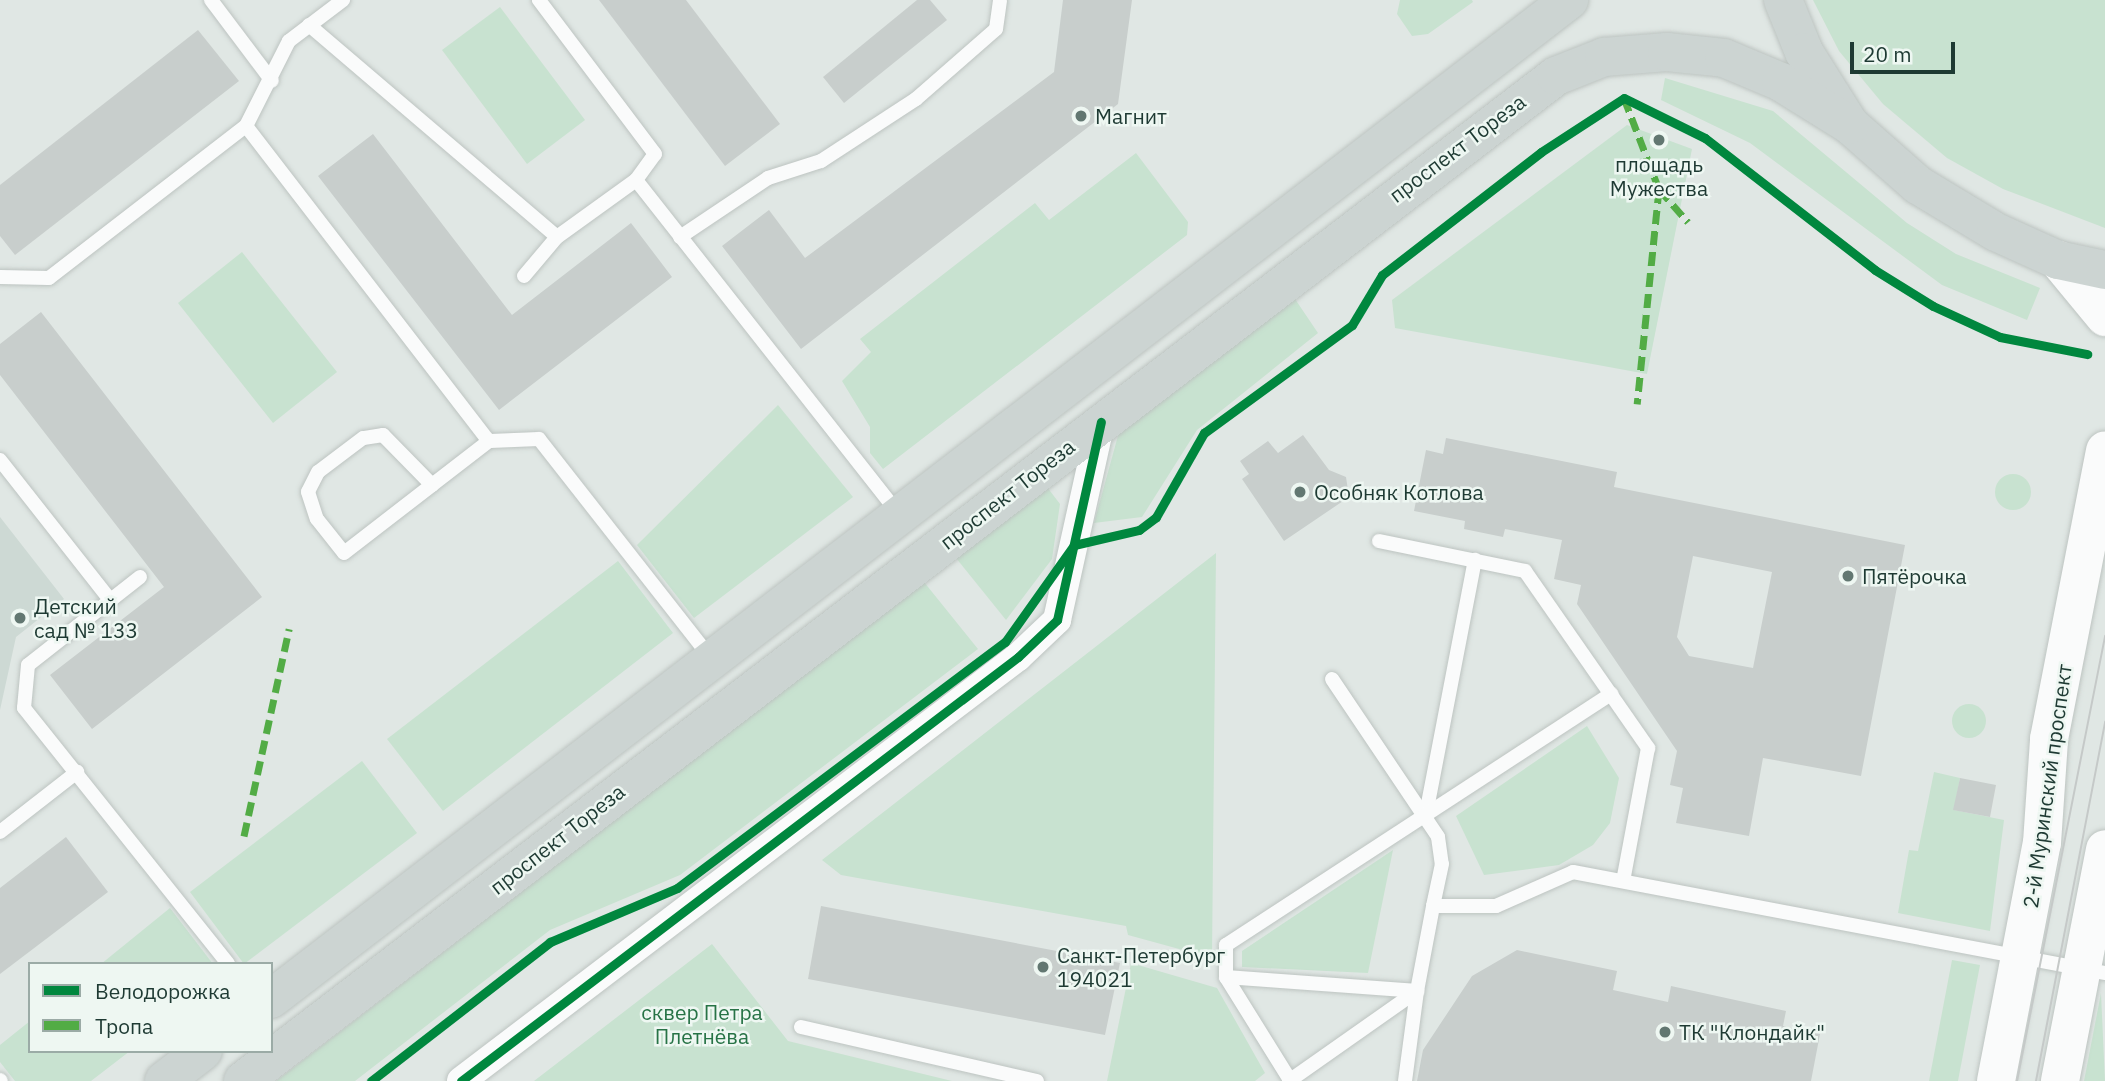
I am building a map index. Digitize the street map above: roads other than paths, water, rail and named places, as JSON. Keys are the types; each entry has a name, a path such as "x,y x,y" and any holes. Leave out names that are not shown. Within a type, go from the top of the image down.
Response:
{"main road":[{"path":"273,997 1569,0"},
{"path":"1783,0 1804,52 1850,125 1919,185 2058,260 2105,271"},
{"name":"проспект Тореза","path":"243,1081 1524,96 1604,57 1667,52 1724,58 1781,82 1850,125"},
{"path":"2058,260 2105,317"},
{"name":"2-й Муринский проспект","path":"1996,1081 2042,843 2049,739 2105,450"},
{"path":"2060,1081 2094,970 2105,849"},
{"path":"164,1081 200,1053"}],"street":[{"path":"461,1081 1007,666 1057,620 1101,422"}],"lane":[{"path":"211,0 272,81"},
{"path":"0,276 49,278 246,126 272,81 289,41 343,0"},
{"path":"524,276 557,237 636,180 655,154 539,0"},
{"path":"680,237 768,178 821,161 916,99 996,29 1000,0"},
{"path":"309,25 557,237"},
{"path":"246,126 489,441"},
{"path":"636,180 901,516"},
{"path":"432,485 383,435 363,438 327,465 309,492 317,519 344,553 489,441 539,439 713,660"},
{"path":"0,460 110,600"},
{"path":"1379,541 1525,571 1648,748 1623,881"},
{"path":"1426,814 1475,560"},
{"path":"140,577 28,665 24,708 226,962"},
{"path":"1332,678 1426,814 1442,864 1417,991 1405,1081"},
{"path":"1417,991 1290,1081 1226,977 1226,945 1611,694"},
{"path":"0,832 77,772"},
{"path":"1433,906 1496,906 1573,872 2094,970"},
{"path":"1226,977 1417,991"},
{"path":"801,1027 997,1077 1037,1081"}],"tram line":[{"path":"2017,1081 2105,636"},
{"path":"2036,1081 2105,722"}],"place":[{"name":"Магнит","path":"1081,116"},
{"name":"площадь Мужества","path":"1659,140"},
{"name":"Особняк Котлова","path":"1300,492"},
{"name":"Пятёрочка","path":"1848,576"},
{"name":"Детский сад № 133","path":"20,618"},
{"name":"Санкт-Петербург 194021","path":"1043,967"},
{"name":"ТК \"Клондайк\"","path":"1665,1032"}],"park label":[{"name":"сквер Петра Плетнёва","path":"702,1024"}]}
